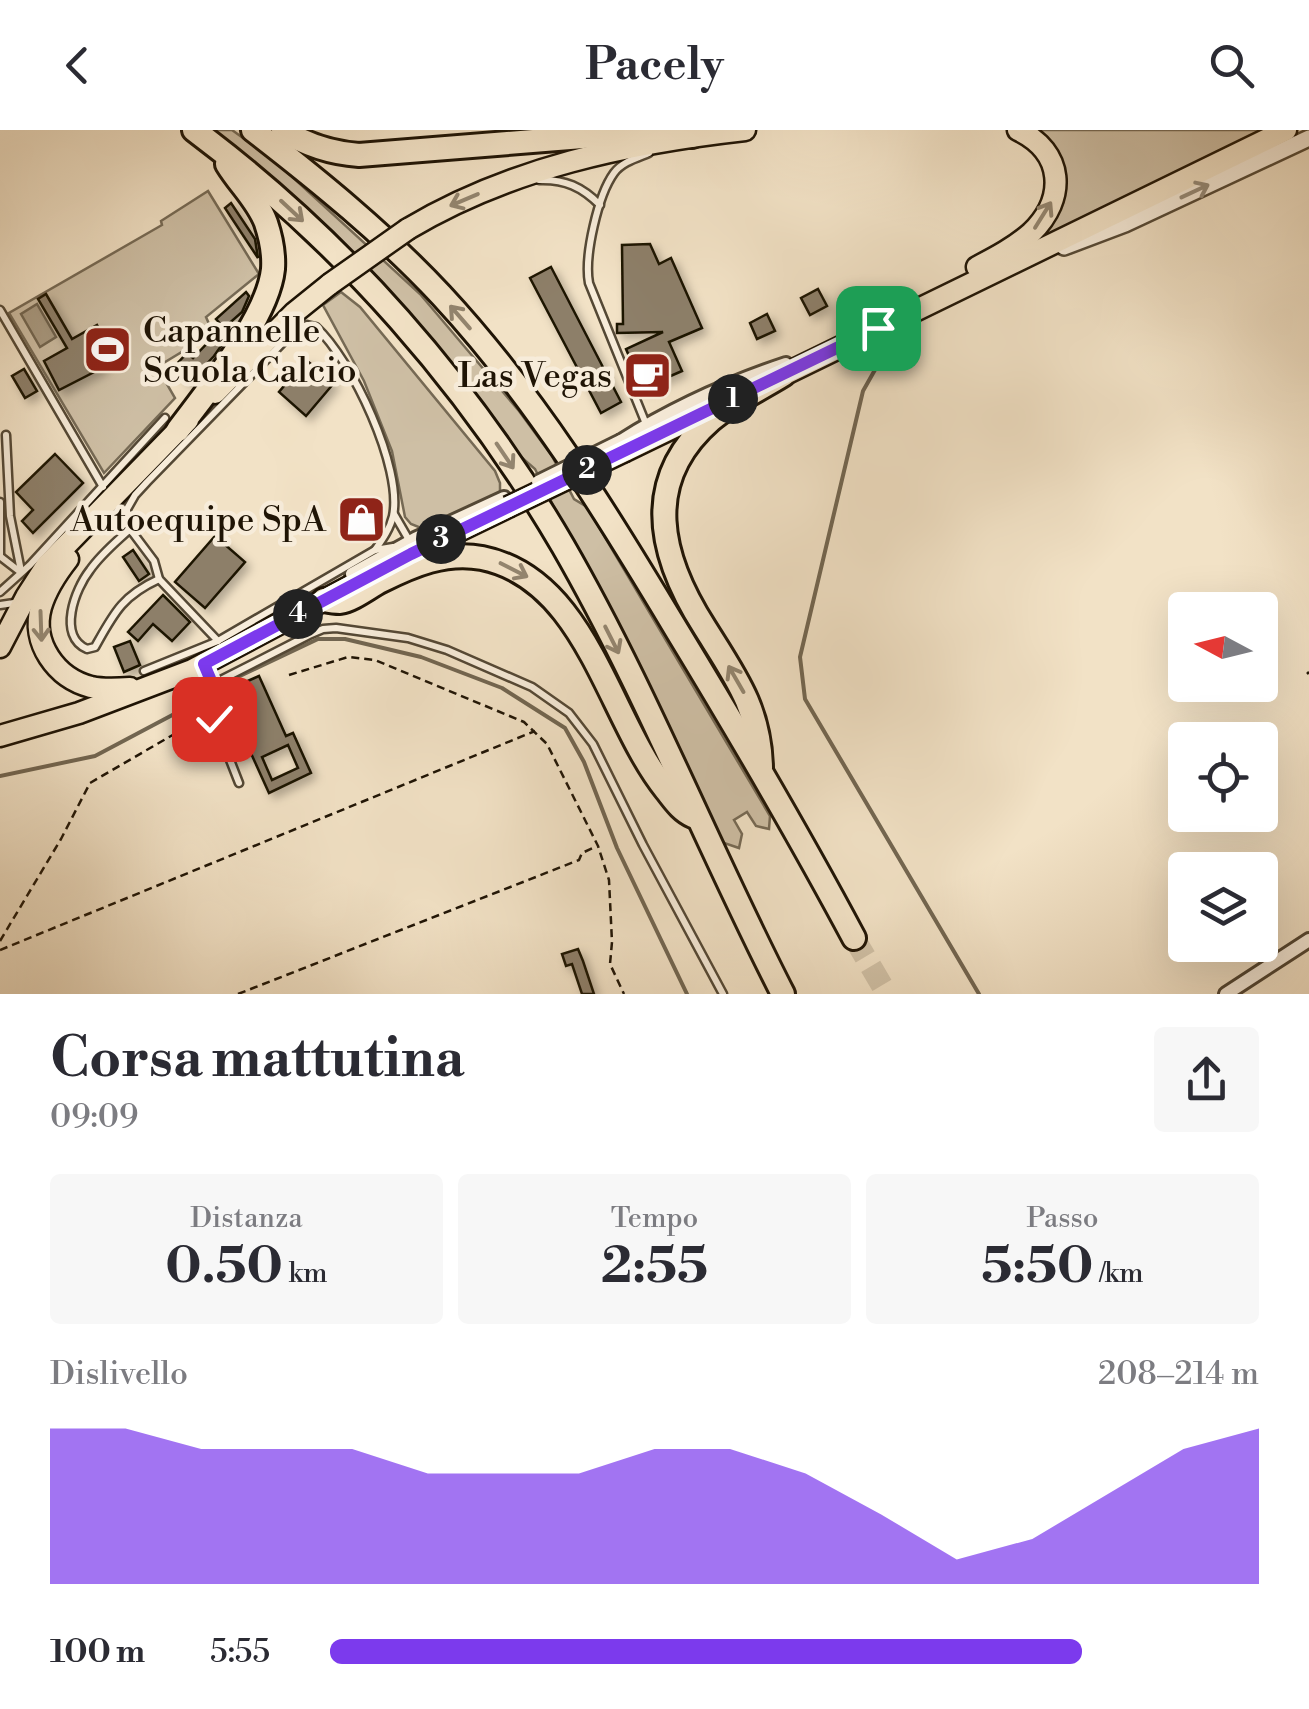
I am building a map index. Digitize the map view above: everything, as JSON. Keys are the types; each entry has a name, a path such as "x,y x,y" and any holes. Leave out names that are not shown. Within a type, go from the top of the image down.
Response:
{"highway":[{"path":"194,130 258,179 370,288 486,428 582,580 783,994"},
{"path":"254,130 374,229 410,264 450,305 544,423 612,524 761,771 854,938"},
{"path":"283,130 332,152 359,155 620,134 692,136"},
{"path":"172,424 220,373 255,318 272,270 271,242 263,218 218,148"},
{"path":"761,771 761,740 754,716 682,584 665,539 664,512 672,474 694,438 716,417 783,375"},
{"path":"324,600 340,602 438,558 479,558 518,570 541,587 563,612 602,674 652,773 685,812 698,818"}],"main road":[{"path":"3,633 26,581 161,449 172,424 294,313 408,229 440,210 510,181 592,155 744,130"},
{"path":"878,328 1010,248 1044,218 1055,187 1052,162 1038,142 1018,130"},
{"path":"74,538 73,552 41,606 38,630 52,662 86,686 107,690 149,678 209,674 285,621 506,503 783,375 1286,130"},
{"path":"0,736 79,714 149,678"}],"street":[{"path":"1008,266 1113,229 1309,138"},
{"path":"623,446 646,425 750,377 841,346"},
{"path":"285,621 341,581 404,544 506,503"},
{"path":"1226,994 1309,940"}],"lane":[{"path":"646,425 590,283 589,256 600,205 616,169 692,136"},
{"path":"510,181 555,179 586,190 600,205"},
{"path":"0,310 103,487"},
{"path":"149,678 218,641 375,550 404,544 394,514 390,476 371,415 340,354 312,326 294,332 146,482 127,509 130,529 154,562 159,579 218,641"},
{"path":"0,606 16,602 26,581 103,487 172,424"},
{"path":"6,435 10,516 26,581"},
{"path":"146,482 161,449"},
{"path":"0,502 0,557 26,581"},
{"path":"375,550 394,514"},
{"path":"130,529 95,563 80,586 71,624 78,644 94,646 124,601 159,579"},
{"path":"0,592 26,581"},
{"path":"239,783 214,719 222,707 209,674 323,629 408,638 447,650 532,687 569,713 594,744 723,994"}],"path":[{"path":"289,675 348,658 375,660 524,722 534,731 547,744 598,846 610,880 610,964 624,994"},
{"path":"0,942 90,783 222,707"},
{"path":"0,950 534,731"},
{"path":"238,994 579,860 582,852 598,846"}],"shaded area":[{"path":"213,130 232,130 276,162 420,294 519,411 552,456 574,499 587,507 770,816 769,829 756,826 747,812 734,820 742,834 739,848 724,843 535,469 275,182"},
{"path":"1040,130 1262,130 1041,239 1061,197 1063,170 1052,143"},
{"name":"Capannelle Scuola Calcio","path":"208,191 259,274 206,317 213,333 157,367 175,398 104,473 9,313 162,225 161,221"},
{"path":"341,292 360,307 495,471 500,492 486,504 469,507 421,528 405,517 392,451 364,381 323,305"},
{"path":"37,304 56,337 40,347 21,314"}],"building":[{"path":"231,203 255,239 258,258 225,208"},
{"path":"650,244 659,264 671,258 702,328 669,342 682,371 643,388 626,349 663,332 617,333 617,324 623,324 622,245"},
{"path":"551,267 621,402 601,413 530,278"},
{"path":"818,289 827,306 810,315 801,298"},
{"path":"246,292 249,296 242,312 224,328 216,319"},
{"path":"46,294 72,339 97,325 114,357 100,364 102,368 59,390 44,361 67,348 38,299"},
{"path":"767,314 775,331 757,339 750,323"},
{"path":"218,332 226,339 189,383 174,367 187,353 193,358"},
{"path":"306,360 334,383 306,416 279,392"},
{"path":"24,369 37,391 25,398 12,376"},
{"path":"55,454 83,483 33,533 22,521 33,510 16,492"},
{"path":"215,536 245,562 205,608 175,582"},
{"path":"133,550 149,574 139,581 123,557"},
{"path":"163,595 190,622 172,641 153,624 138,641 128,632"},
{"path":"130,641 140,665 124,672 114,647"},
{"path":"259,676 286,736 293,733 311,773 269,793 249,749 238,754 222,720 233,715 223,692","holes":["288,745 298,768 272,780 262,757"]},
{"path":"578,949 594,994 582,994 572,964 566,966 562,954"}],"waterway":[{"path":"897,353 876,368 863,391 800,657 805,699 979,994"},
{"path":"0,776 95,756 223,684 318,639 345,639 421,657 502,688 565,728 584,762 617,848 687,994"}],"tunnel":[{"path":"854,938 887,994"}],"place":[{"name":"Capannelle Scuola Calcio","path":"108,350"},
{"name":"Las Vegas","path":"647,375"},
{"name":"Autoequipe SpA","path":"361,519"}],"route":[{"path":"214,719 222,707 204,664 411,554 878,328"}]}
